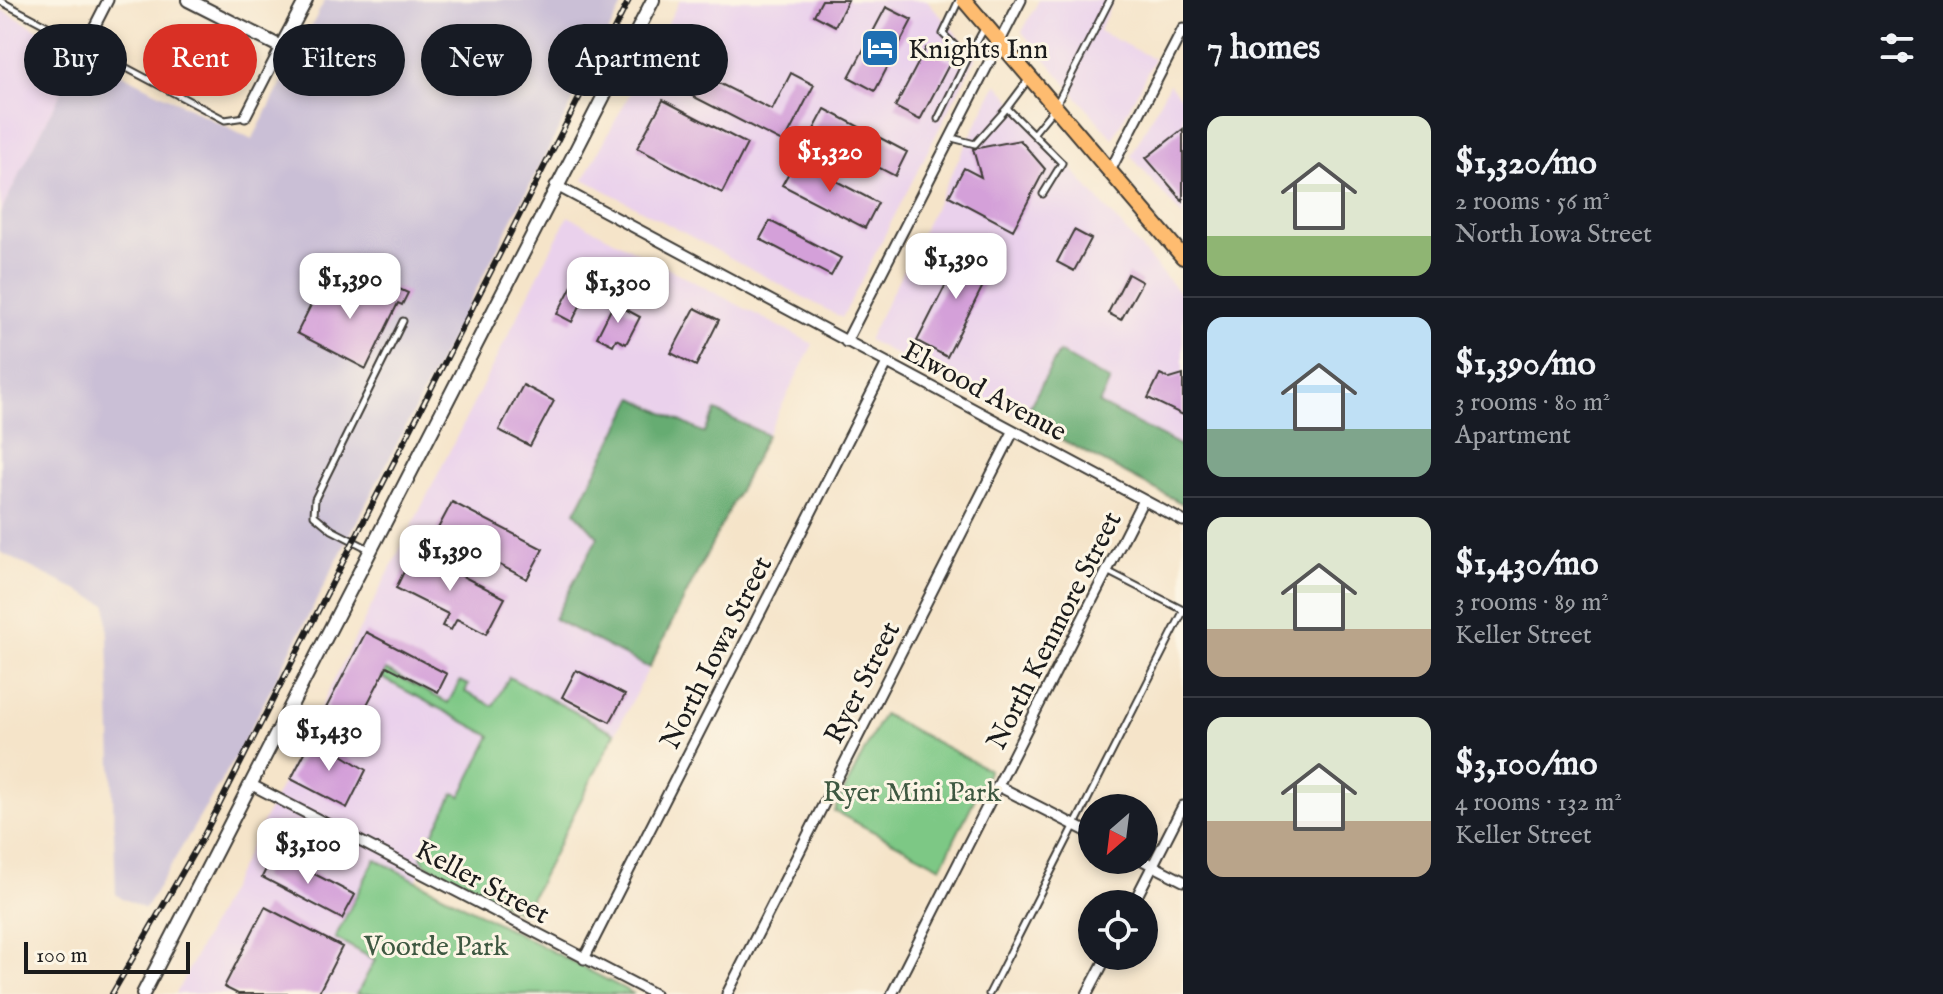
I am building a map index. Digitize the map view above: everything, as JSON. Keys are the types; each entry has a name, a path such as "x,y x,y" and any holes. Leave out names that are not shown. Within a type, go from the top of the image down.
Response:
{"main road":[{"path":"962,0 1183,257"}],"street":[{"path":"96,24 108,0"},
{"path":"188,0 273,43"},
{"path":"293,24 306,0"},
{"path":"143,994 555,185 653,0"},
{"path":"846,342 1021,0"},
{"path":"1110,171 1183,29"},
{"path":"245,117 273,63"},
{"name":"Elwood Avenue","path":"555,185 886,365 1183,521"},
{"name":"North Iowa Street","path":"584,959 886,365"},
{"name":"Ryer Street","path":"727,994 1013,432"},
{"name":"North Kenmore Street","path":"892,994 1143,500"},
{"name":"Keller Street","path":"250,784 654,994"},
{"path":"998,786 1078,827"},
{"path":"1158,855 1183,806"},
{"path":"1158,868 1183,881"},
{"path":"1087,994 1100,970"}],"lane":[{"path":"962,0 943,34 968,58"},
{"path":"1033,134 1055,107 1110,0"},
{"path":"0,1 44,24"},
{"path":"938,119 986,26"},
{"path":"127,68 225,120 245,117"},
{"path":"950,137 975,144 1030,78"},
{"path":"1007,108 1062,163 1043,194"},
{"path":"370,550 332,530 314,515 315,499 403,321"},
{"path":"989,994 1183,611 1107,571"}],"shaded area":[{"path":"325,0 625,0 613,24 548,24 548,96 576,96 239,751 145,909 116,895 107,605 0,552 0,213 59,96 127,96 127,76 143,85 143,96 166,96 252,140 275,96 405,96 405,24 312,24"},
{"path":"680,0 927,0 976,57 842,318 584,179 629,96 728,96 728,24 667,24"},
{"path":"1039,0 1107,0 1112,3 1099,31 1154,59 1113,139 1022,32"},
{"path":"0,9 28,24 24,24 24,96 59,96 0,213"},
{"path":"997,83 1183,297 1183,447 1099,404 1060,352 1023,419 868,340"},
{"path":"1169,84 1183,100 1183,217 1131,156"},
{"path":"568,216 813,344 767,435 716,411 705,434 575,512 599,537 554,619 649,668 523,914 425,864 357,994 176,994"}],"green space":[{"path":"1059,352 1110,381 1099,404 1183,447 1183,504 1023,419"},
{"path":"634,398 704,433 716,411 767,435 649,668 554,619 598,537 575,512"},
{"path":"386,670 448,703 460,681 468,685 465,692 493,706 509,677 615,733 523,914 425,864 421,857 454,793 461,796 491,736 382,678"},
{"name":"Ryer Mini Park","path":"883,714 989,770 941,867 834,811"},
{"name":"Voorde Park","path":"375,859 634,994 357,994 375,960 335,938"}],"building":[{"path":"822,0 848,0 835,26 814,15"},
{"name":"Knights Inn","path":"886,7 912,20 875,91 849,77"},
{"path":"926,48 951,61 920,120 895,107"},
{"path":"791,73 814,85 784,143 693,96 728,96 728,88 772,110"},
{"path":"663,100 747,144 722,193 637,148"},
{"path":"825,109 907,152 895,176 812,133"},
{"path":"1183,129 1183,201 1146,158"},
{"path":"1020,140 1045,169 1013,230 949,196 964,168 981,177 973,149"},
{"path":"796,160 878,203 865,228 782,185"},
{"path":"770,221 841,258 831,276 760,239"},
{"path":"1074,230 1091,239 1074,271 1057,262"},
{"path":"966,245 996,260 947,357 917,341"},
{"path":"581,269 595,276 572,322 557,314"},
{"path":"1128,274 1142,282 1121,320 1108,313"},
{"path":"324,279 365,299 370,288 389,297 395,287 408,293 402,305 398,303 366,369 297,333"},
{"path":"614,303 640,317 626,344 616,339 613,345 597,337"},
{"path":"695,308 719,320 696,366 671,353"},
{"path":"1160,374 1170,379 1183,375 1183,415 1148,398"},
{"path":"523,385 554,401 530,446 499,430"},
{"path":"452,502 543,549 527,579 436,532"},
{"path":"414,551 505,598 486,634 457,619 451,630 442,626 448,614 396,588"},
{"path":"366,632 447,674 438,692 387,666 357,724 326,708"},
{"path":"576,670 625,695 610,722 562,697"},
{"path":"313,737 366,770 347,808 291,779"},
{"path":"274,853 355,895 342,919 262,877"},
{"path":"265,907 342,947 318,994 238,994 224,987"}],"railway":[{"path":"112,994 204,835 629,0"}],"place":[{"name":"Knights Inn","path":"880,48"}]}
